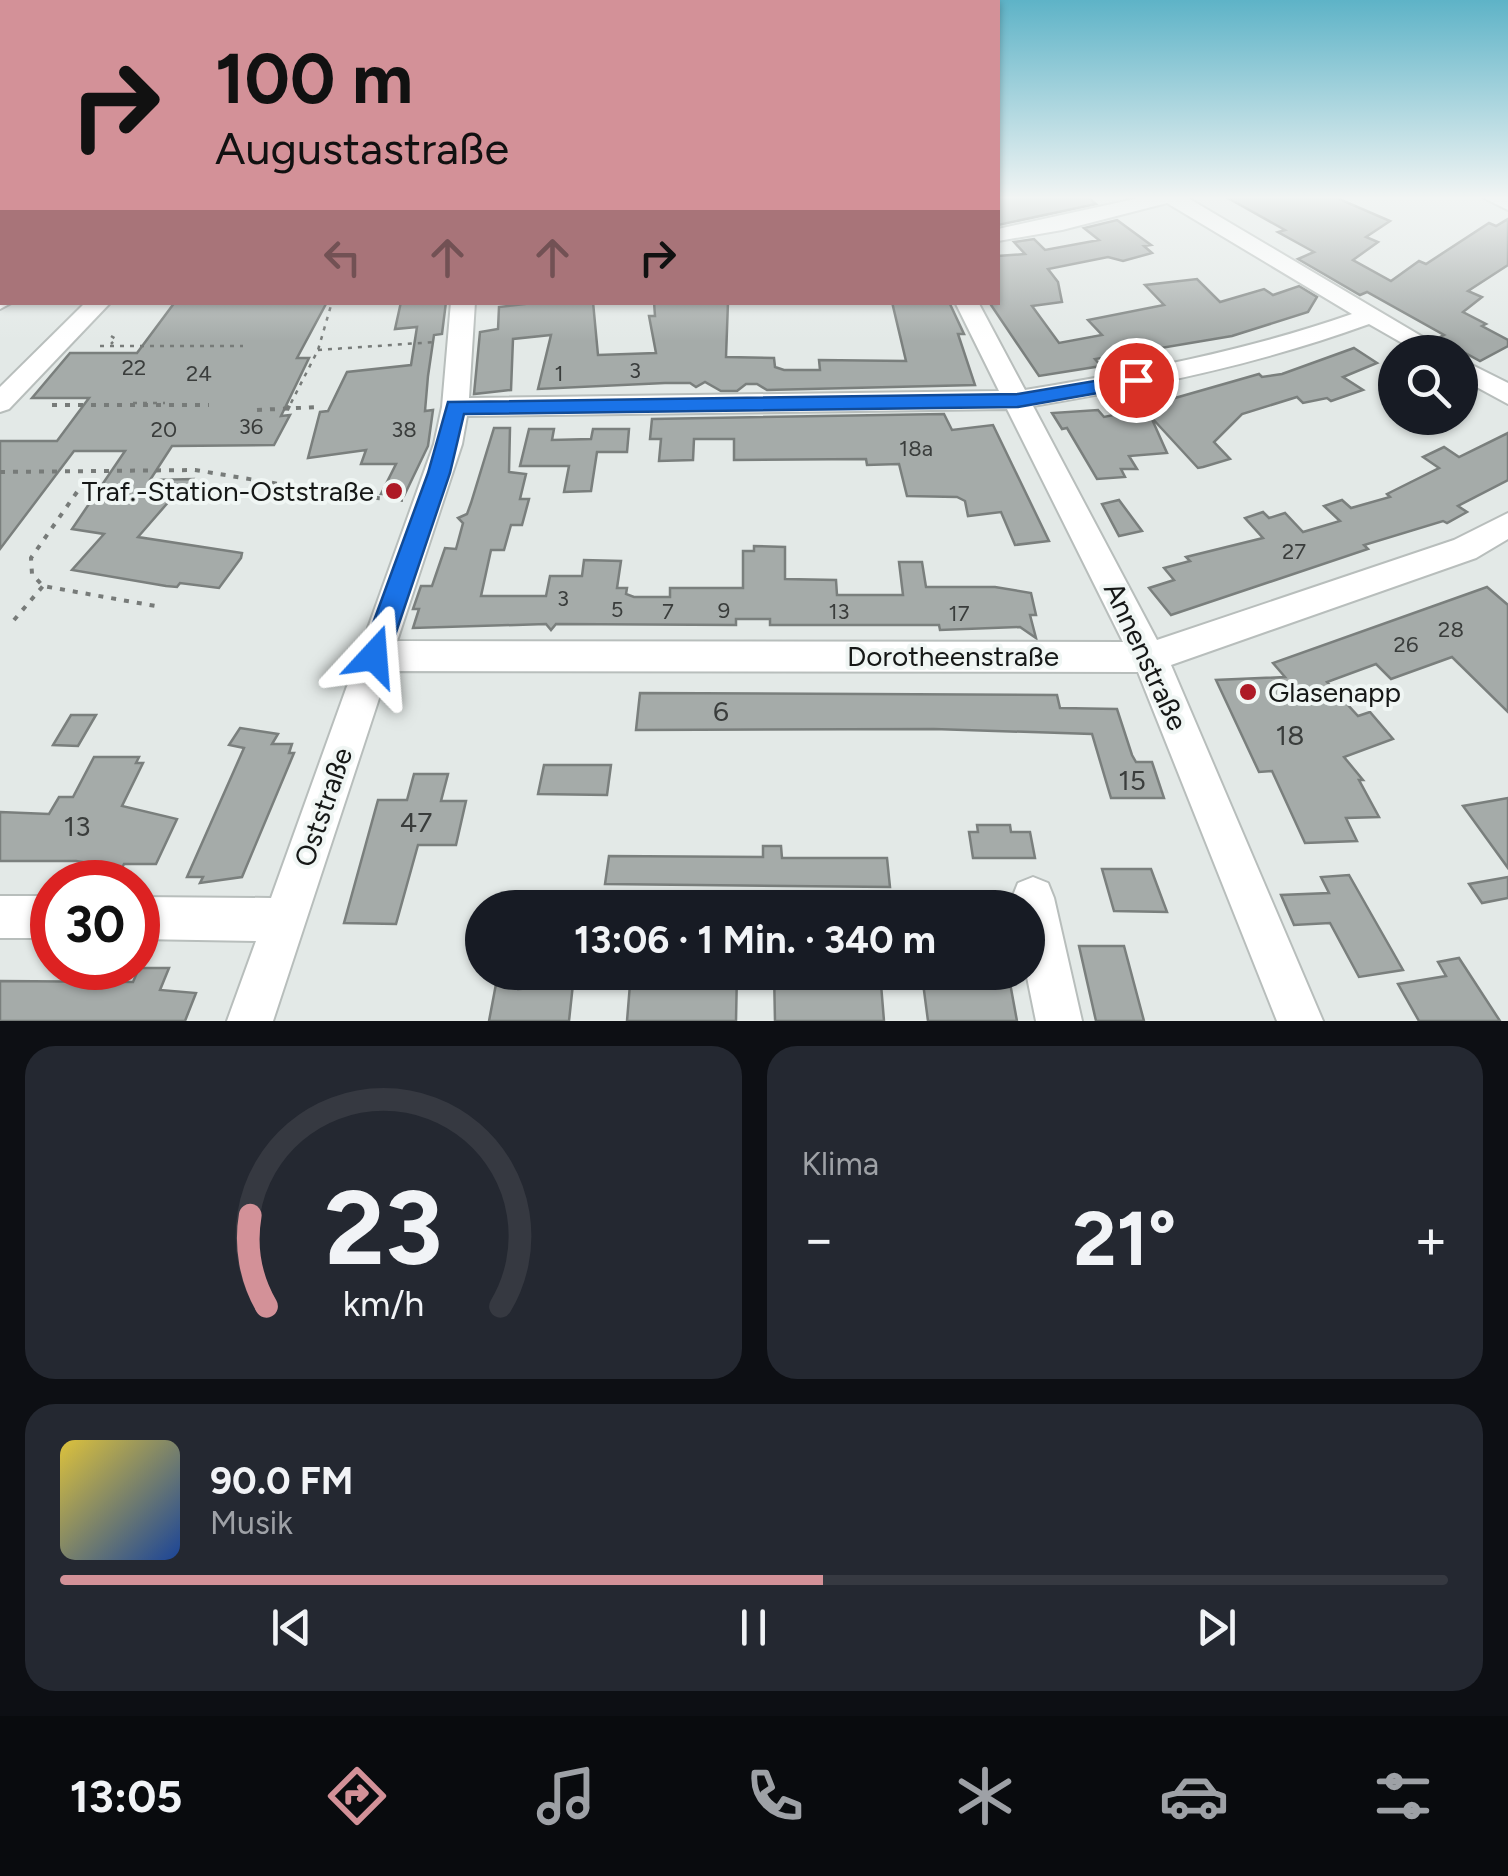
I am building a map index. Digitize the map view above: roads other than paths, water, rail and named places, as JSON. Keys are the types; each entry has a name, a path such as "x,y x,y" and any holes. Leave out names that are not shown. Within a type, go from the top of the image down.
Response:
{"street":[{"path":"1253,246 1405,335"},
{"path":"0,403 97,305"},
{"name":"Oststraße","path":"250,1021 429,502 455,407 463,305"},
{"name":"Annenstraße","path":"968,305 1150,657 1300,1021"},
{"path":"455,407 1018,400 1176,373 1242,357 1370,315"},
{"path":"1478,378 1508,395"},
{"name":"Dorotheenstraße","path":"374,656 1150,657 1465,549 1508,524"},
{"path":"0,917 30,918"},
{"path":"160,918 285,920"},
{"path":"1045,955 1059,1021"}],"place":[{"name":"Traf.-Station-Oststraße","path":"394,491"},
{"name":"Glasenapp","path":"1248,692"}]}
